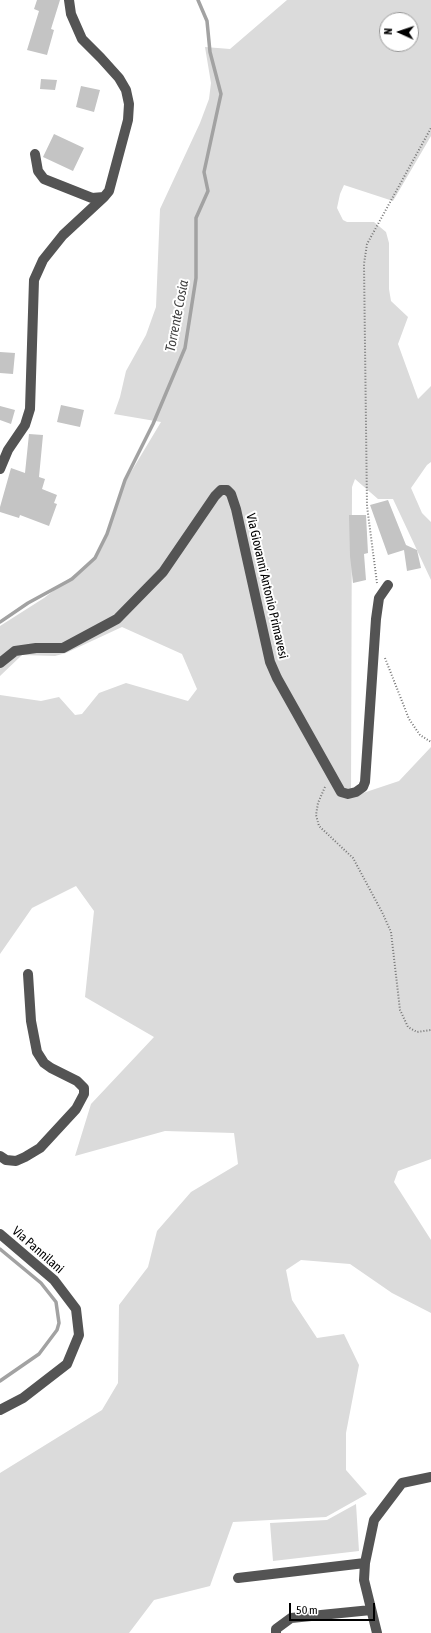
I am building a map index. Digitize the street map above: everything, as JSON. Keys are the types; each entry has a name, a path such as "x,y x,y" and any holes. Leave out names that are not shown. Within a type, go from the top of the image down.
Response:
{"street":[{"path":"0,469 4,449 25,425 30,409 34,280 43,260 63,235 109,191 128,120 129,104 126,90 119,78 82,39 71,14 69,0"},
{"path":"35,154 38,171 44,179 92,198 104,197"},
{"name":"Via Giovanni Antonio Primavesi","path":"0,663 15,651 36,648 63,648 117,619 163,572 214,496 221,490 227,490 232,494 236,509 270,662 277,678 341,792 348,794 356,792 363,787 366,782 378,598"},
{"path":"378,598 388,585"},
{"path":"0,1156 6,1160 16,1161 40,1148 76,1109 84,1094 84,1088 77,1081 44,1063 37,1052 31,1021 28,974"},
{"name":"Via Pannilani","path":"0,1234 54,1280 76,1309 79,1335 67,1364 23,1398 0,1410"},
{"path":"377,1633 364,1580 365,1563 374,1520 402,1483 431,1477"},
{"path":"238,1578 365,1563"},
{"path":"276,1633 276,1629 291,1618 371,1610"}],"path":[{"path":"378,598 367,506 364,264 367,244 431,128"},
{"path":"374,641 382,647 390,673 409,719 420,735 431,742"},
{"path":"331,774 318,803 316,816 319,826 353,858 391,932 400,1010 408,1027 417,1032 431,1030"}],"shaded area":[{"path":"287,0 431,0 431,136 393,201 344,185 340,194 337,208 343,220 347,222 374,222 386,232 389,243 389,289 391,301 408,317 398,344 418,399 431,386 431,462 427,465 411,488 422,513 431,522 431,580 393,499 378,499 355,479 352,487 351,797 399,781 431,747 431,1159 398,1171 394,1182 431,1240 431,1313 392,1293 350,1264 301,1260 286,1270 292,1300 317,1338 344,1334 359,1365 346,1433 346,1470 367,1494 326,1517 233,1522 210,1586 154,1600 129,1633 0,1633 0,1473 102,1410 118,1383 119,1305 148,1267 157,1231 191,1192 238,1164 234,1133 165,1131 75,1156 91,1104 154,1037 85,997 94,911 76,886 32,908 0,954 0,695 41,701 59,697 75,715 82,714 99,693 126,683 188,701 197,689 182,654 122,627 66,653 55,656 22,655 0,676 0,626 44,598 89,563 101,549 110,528 125,482 161,422 114,414 120,397 126,371 146,335 156,307 160,209 200,123 209,99 211,83 205,47 230,49"},
{"path":"356,1504 359,1551 273,1561 270,1523 327,1520"}],"building":[{"path":"37,0 60,0 51,29 54,30 47,55 27,50 39,11 34,9"},
{"path":"41,79 57,80 55,90 40,89"},
{"path":"81,86 100,90 94,112 76,107"},
{"path":"54,134 84,148 73,171 43,157"},
{"path":"0,352 15,353 13,374 0,373"},
{"path":"61,405 84,410 80,427 57,422"},
{"path":"0,406 15,410 11,424 0,420"},
{"path":"29,434 43,435 39,477 45,479 42,489 57,495 54,503 57,504 49,526 20,515 19,518 0,512 0,507 11,468 25,473"},
{"path":"388,500 406,545 417,550 421,568 407,571 404,550 388,555 370,505"},
{"path":"349,515 366,515 368,553 364,554 366,580 353,583 350,556"}],"waterway":[{"name":"Torrente Cosia","path":"0,622 28,603 72,579 95,558 107,534 125,480 153,424 185,348 196,278 196,218 208,191 204,172 221,94 210,52 207,21 198,0"},
{"name":"Torrente Cosia","path":"0,1249 41,1283 56,1302 59,1323 57,1330 39,1354 0,1381"}]}
